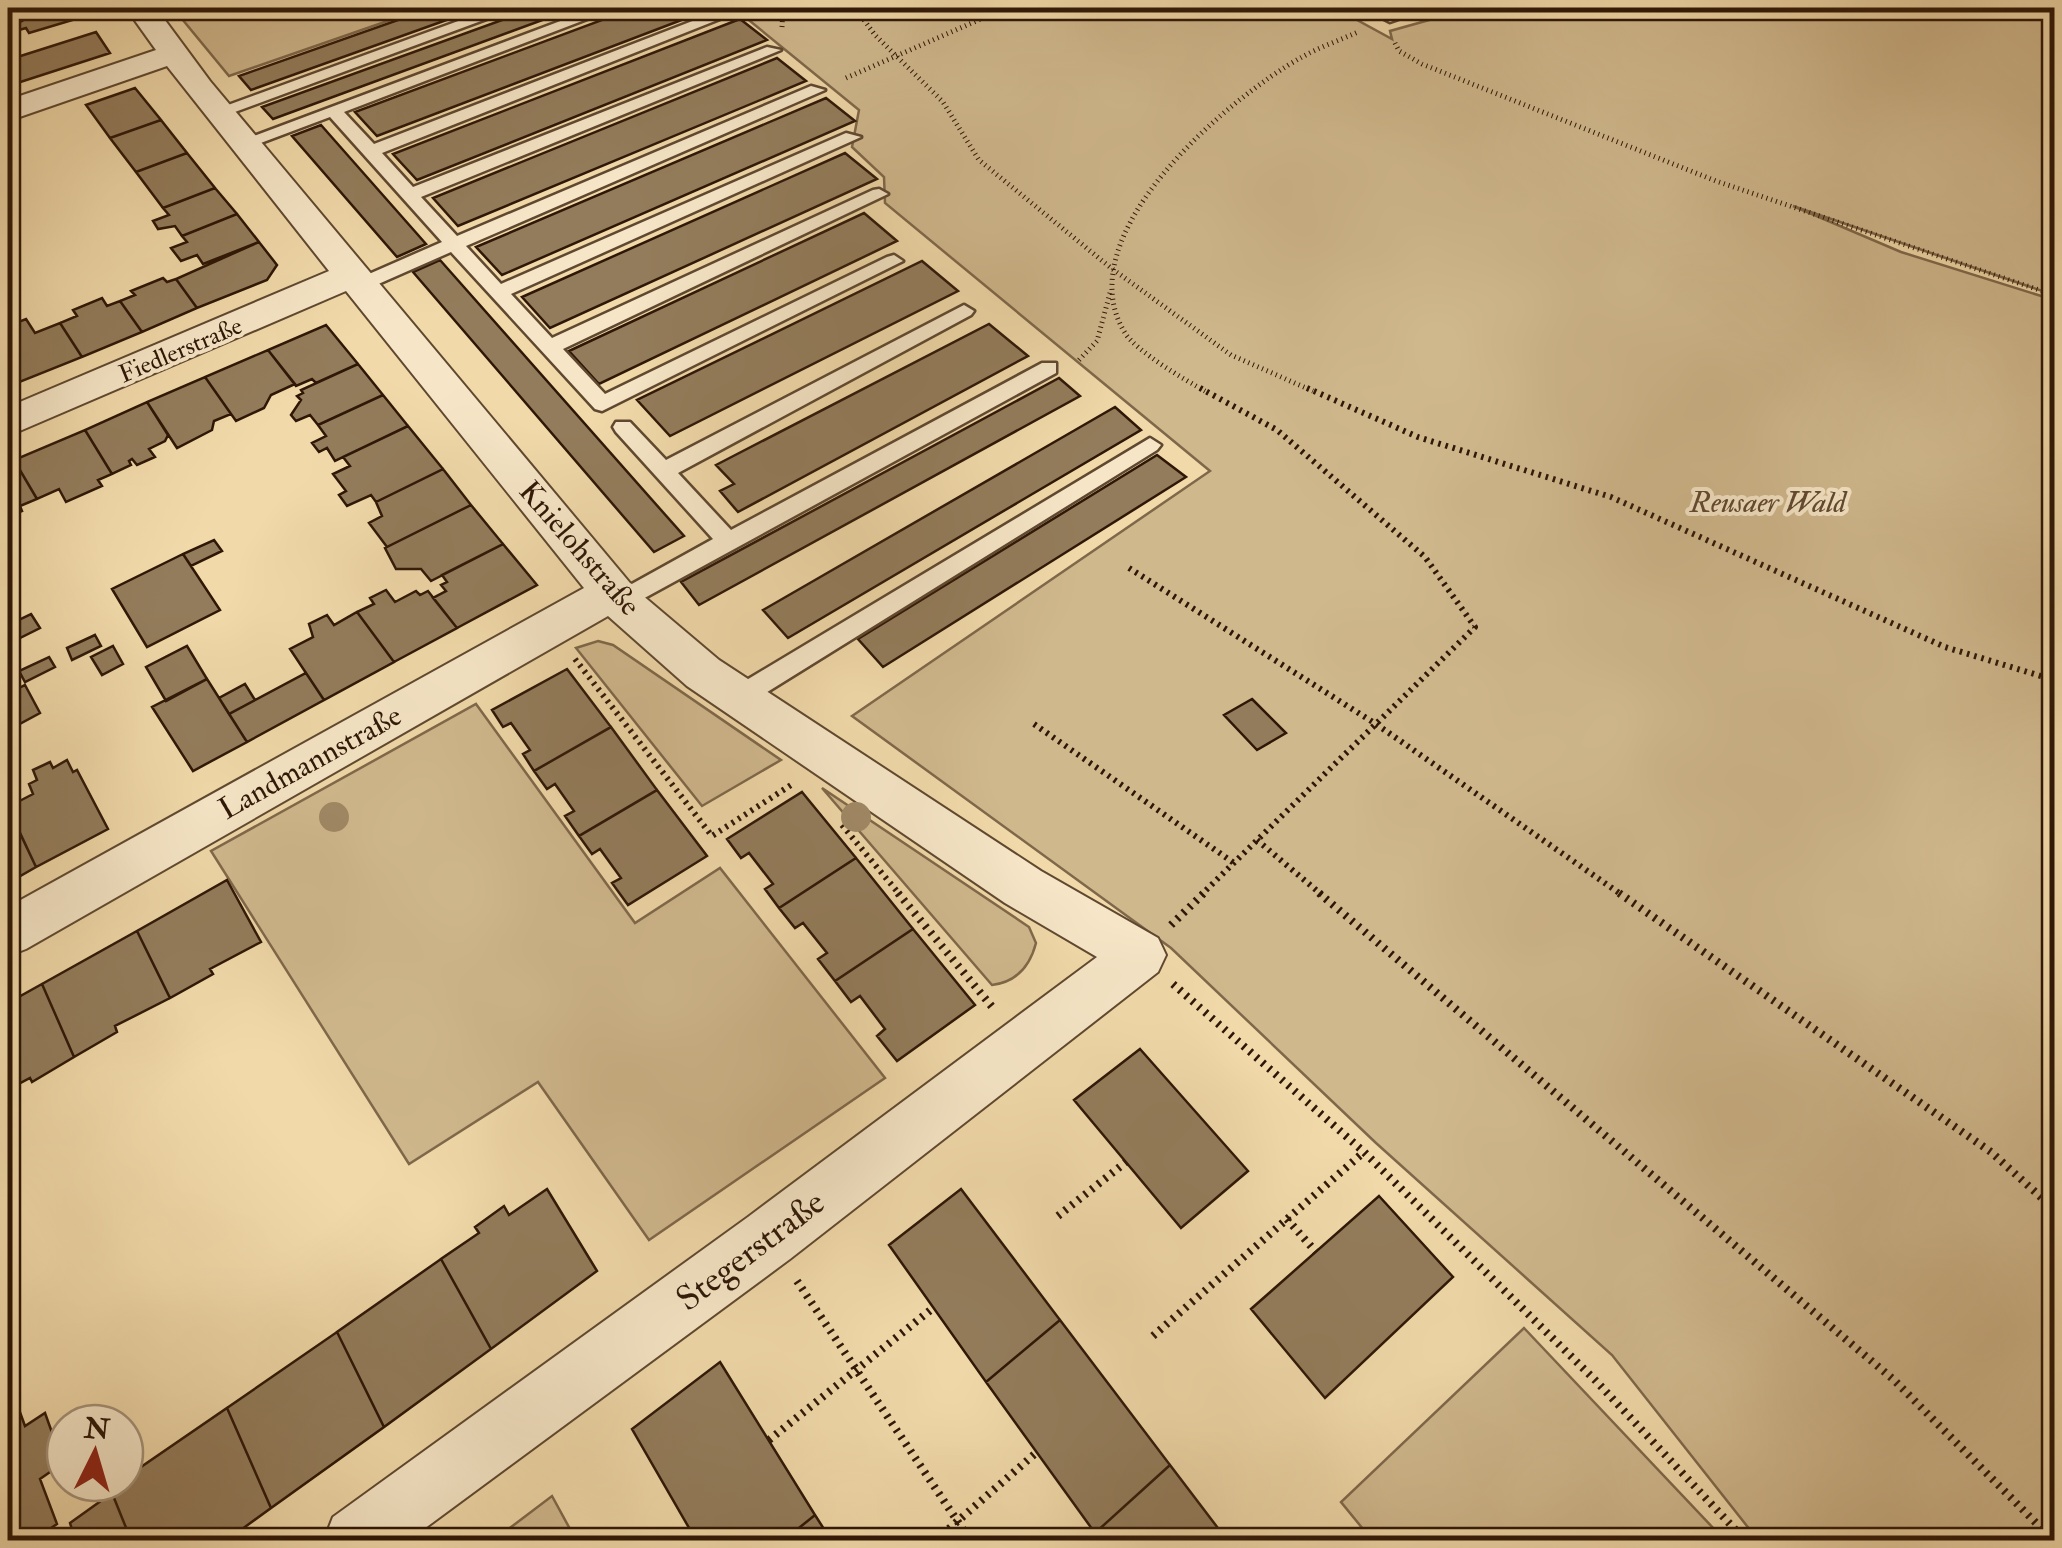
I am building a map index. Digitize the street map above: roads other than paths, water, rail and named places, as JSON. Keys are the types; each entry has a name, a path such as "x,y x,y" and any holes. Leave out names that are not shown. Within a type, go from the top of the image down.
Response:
{"street":[{"name":"Knielohstraße","path":"141,8 231,128 616,596 703,673 1023,887 1140,956"},
{"path":"8,111 176,53"},
{"name":"Fiedlerstraße","path":"8,422 356,280"},
{"name":"Landmannstraße","path":"8,933 550,627 616,596"},
{"name":"Stegerstraße","path":"356,1540 768,1238 1140,956"}],"lane":[{"path":"231,128 508,8"},
{"path":"231,128 333,110 608,8"},
{"path":"1371,8 1390,17 1422,8"},
{"path":"370,152 727,13"},
{"path":"410,195 772,50"},
{"path":"356,280 454,244 817,90"},
{"path":"333,110 602,404 894,261"},
{"path":"499,292 852,138"},
{"path":"550,347 879,194"},
{"path":"664,471 964,310"},
{"path":"616,596 728,541 1049,368"},
{"path":"623,428 728,541"},
{"path":"739,697 1150,444"}],"park label":[{"name":"Reusaer Wald","path":"1768,502"}]}
